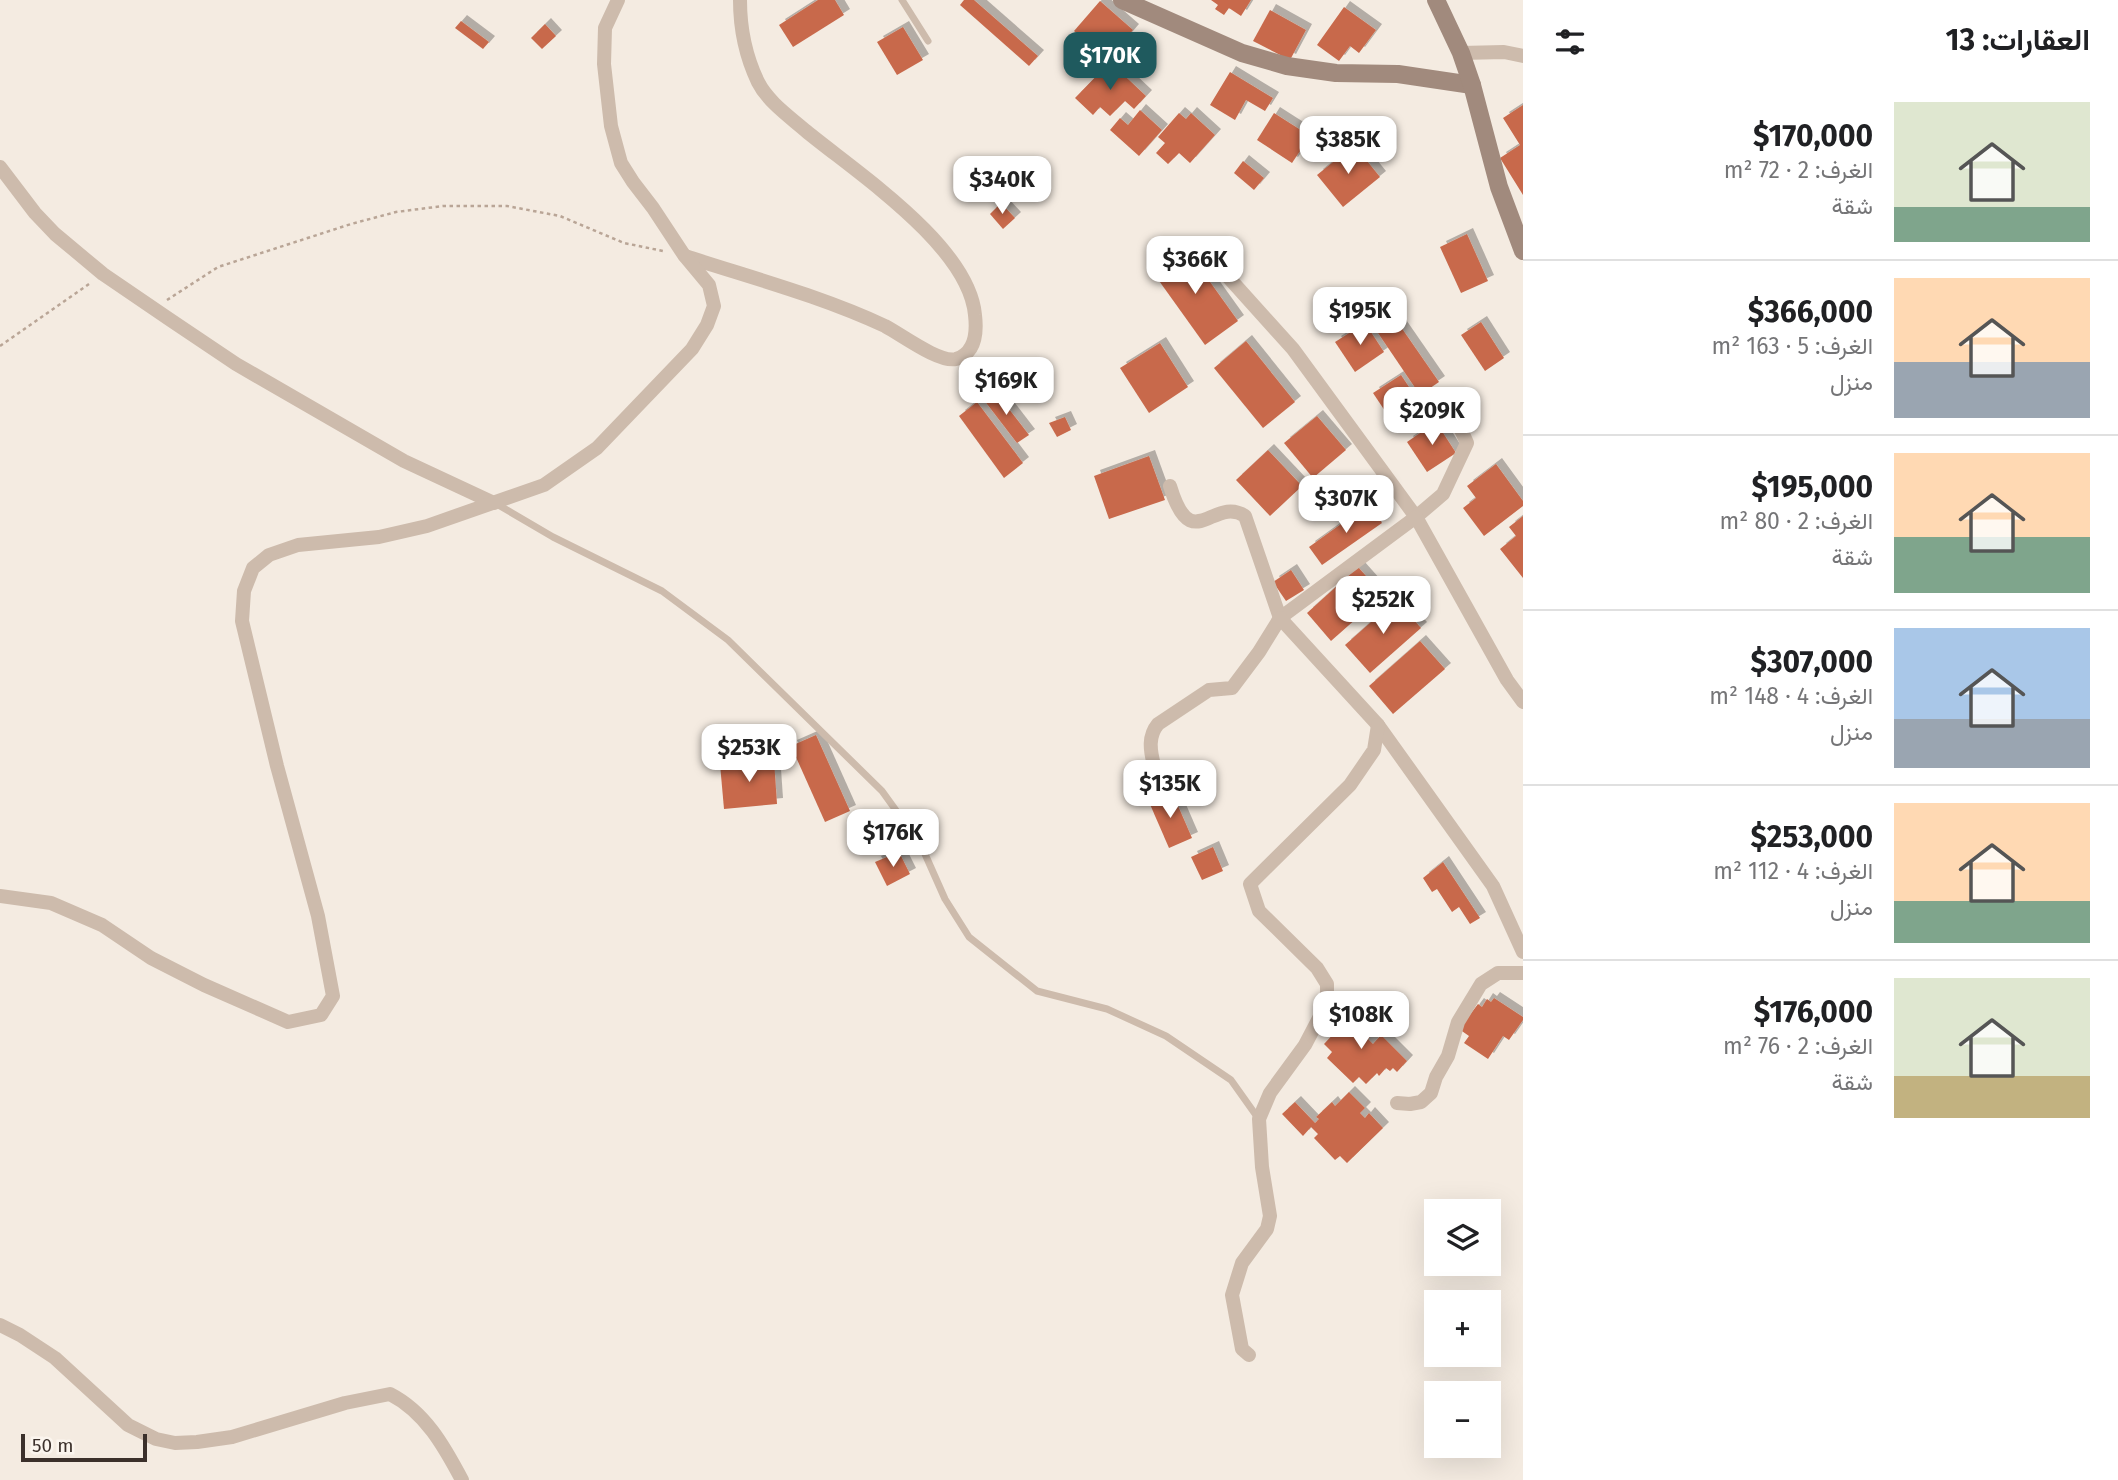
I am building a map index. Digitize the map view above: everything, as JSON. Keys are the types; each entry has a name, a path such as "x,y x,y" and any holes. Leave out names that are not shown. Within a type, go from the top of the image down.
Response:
{"main road":[{"path":"1122,0 1242,53 1287,66 1336,73 1398,74 1472,85"},
{"path":"1436,0 1461,53 1499,187 1523,251"}],"street":[{"path":"0,896 51,903 89,919 151,958 288,1022 321,1015 333,996 318,916 277,766 242,621 244,591 253,568 269,555 298,545 380,537 427,526 544,485 597,448 692,349 708,325 714,306 709,285 684,255 621,163 611,127 605,75 606,28 618,0"},
{"path":"684,255 845,307 906,337 932,355 946,359 957,359 971,349 977,331 974,305 965,279 944,251 880,190 779,108 759,84 743,41 740,0"},
{"path":"1461,53 1504,52 1523,56"},
{"path":"0,167 35,213 55,234 103,274 153,309 236,364 404,461 494,503"},
{"path":"1203,248 1293,349 1416,517 1507,680 1523,702"},
{"path":"1153,765 1150,742 1152,731 1158,724 1209,690 1232,688 1280,618 1443,494 1467,443 1457,421"},
{"path":"1170,486 1176,506 1182,517 1188,520 1197,521 1234,512 1245,516 1280,618 1378,725 1493,886 1523,952"},
{"path":"1249,1355 1242,1349 1232,1295 1242,1263 1267,1228 1270,1216 1262,1167 1259,1119 1270,1093 1305,1045 1327,1003 1327,984 1317,968 1259,911 1250,884 1350,785 1374,750 1378,725"},
{"path":"1397,1103 1421,1102 1431,1093 1436,1077 1448,1056 1458,1022 1481,984 1498,972 1523,973"},
{"path":"0,1325 55,1358 128,1425 156,1439 175,1443 232,1437 345,1403 390,1394 427,1423 462,1480"}],"lane":[{"path":"902,0 928,41"},
{"path":"494,503 553,537 662,591 728,640 882,791 921,845 944,899 969,937 1037,991 1107,1009 1166,1036 1231,1080 1259,1119"}],"path":[{"path":"153,309 218,267 351,224 396,212 443,206 507,206 560,216 624,243 684,255"},
{"path":"0,346 103,274"}],"building":[{"path":"818,0 835,0 844,15 793,47 779,25"},
{"path":"964,0 974,0 1038,56 1029,66 960,5"},
{"path":"1211,0 1251,0 1241,16 1229,8 1224,15 1215,9 1218,5"},
{"path":"1100,1 1133,30 1107,60 1074,31"},
{"path":"1344,7 1376,30 1359,53 1350,46 1339,61 1317,45"},
{"path":"1270,10 1306,30 1290,60 1253,41"},
{"path":"461,21 489,42 483,49 455,28"},
{"path":"545,24 556,36 542,49 531,38"},
{"path":"903,27 923,60 897,75 877,42"},
{"path":"1110,62 1146,96 1134,109 1125,101 1110,116 1100,107 1093,115 1075,98"},
{"path":"1230,72 1273,98 1265,111 1246,100 1235,120 1210,105"},
{"path":"1523,105 1523,195 1500,158 1520,145 1503,118"},
{"path":"1140,110 1162,130 1139,156 1110,130 1120,118 1128,125"},
{"path":"1179,113 1186,119 1191,113 1215,135 1190,163 1179,153 1168,164 1156,153 1165,143 1158,137"},
{"path":"1274,113 1310,136 1292,163 1257,140"},
{"path":"1354,145 1380,177 1343,207 1317,175"},
{"path":"1243,161 1264,178 1254,190 1234,173"},
{"path":"1001,203 1015,218 1003,229 990,214"},
{"path":"1467,234 1488,281 1461,293 1440,247"},
{"path":"1185,247 1238,321 1205,345 1152,271"},
{"path":"1394,317 1439,382 1420,395 1376,330"},
{"path":"1481,322 1504,358 1485,371 1461,335"},
{"path":"1365,323 1384,352 1355,372 1335,342"},
{"path":"1246,341 1295,402 1263,428 1214,368"},
{"path":"1160,343 1188,387 1149,413 1120,368"},
{"path":"1401,375 1421,405 1393,423 1373,393"},
{"path":"995,391 1029,435 1017,443 984,400"},
{"path":"977,402 1023,463 1004,478 959,416"},
{"path":"1317,416 1346,450 1313,478 1284,443"},
{"path":"1065,417 1071,430 1057,437 1049,423"},
{"path":"1436,422 1456,453 1427,472 1407,442"},
{"path":"1268,450 1302,486 1270,516 1236,480"},
{"path":"1149,456 1165,500 1109,519 1094,476"},
{"path":"1496,464 1523,501 1523,506 1484,536 1463,508 1476,498 1467,486"},
{"path":"1369,504 1382,523 1322,565 1309,547"},
{"path":"1523,516 1523,578 1500,549 1516,536 1509,527"},
{"path":"1358,567 1383,595 1331,641 1307,613"},
{"path":"1291,570 1304,590 1286,601 1273,582"},
{"path":"1396,600 1421,628 1370,673 1345,645"},
{"path":"1420,641 1445,669 1393,714 1369,686"},
{"path":"816,735 850,811 825,822 791,746"},
{"path":"774,760 777,804 724,809 720,764"},
{"path":"1163,769 1167,787 1144,792 1140,774"},
{"path":"1172,792 1192,838 1169,848 1149,802"},
{"path":"1213,847 1223,871 1202,880 1191,857"},
{"path":"899,852 910,874 887,886 875,862"},
{"path":"1443,862 1480,918 1470,924 1459,907 1452,912 1437,889 1432,892 1423,878"},
{"path":"1494,998 1523,1017 1523,1020 1509,1040 1503,1036 1488,1059 1464,1043 1469,1036 1459,1029 1478,1004 1482,1007 1487,999 1491,1002"},
{"path":"1355,1011 1376,1031 1368,1039 1373,1044 1381,1035 1407,1061 1397,1072 1393,1068 1390,1071 1386,1068 1366,1084 1359,1077 1353,1083 1327,1058 1332,1052 1324,1044 1340,1027 1336,1023 1343,1016 1346,1019"},
{"path":"1349,1092 1365,1108 1360,1113 1365,1118 1369,1113 1383,1128 1347,1163 1340,1156 1335,1160 1314,1138 1318,1134 1311,1127 1303,1136 1282,1114 1295,1102 1315,1123 1319,1119 1316,1117 1332,1102 1335,1106"}]}
